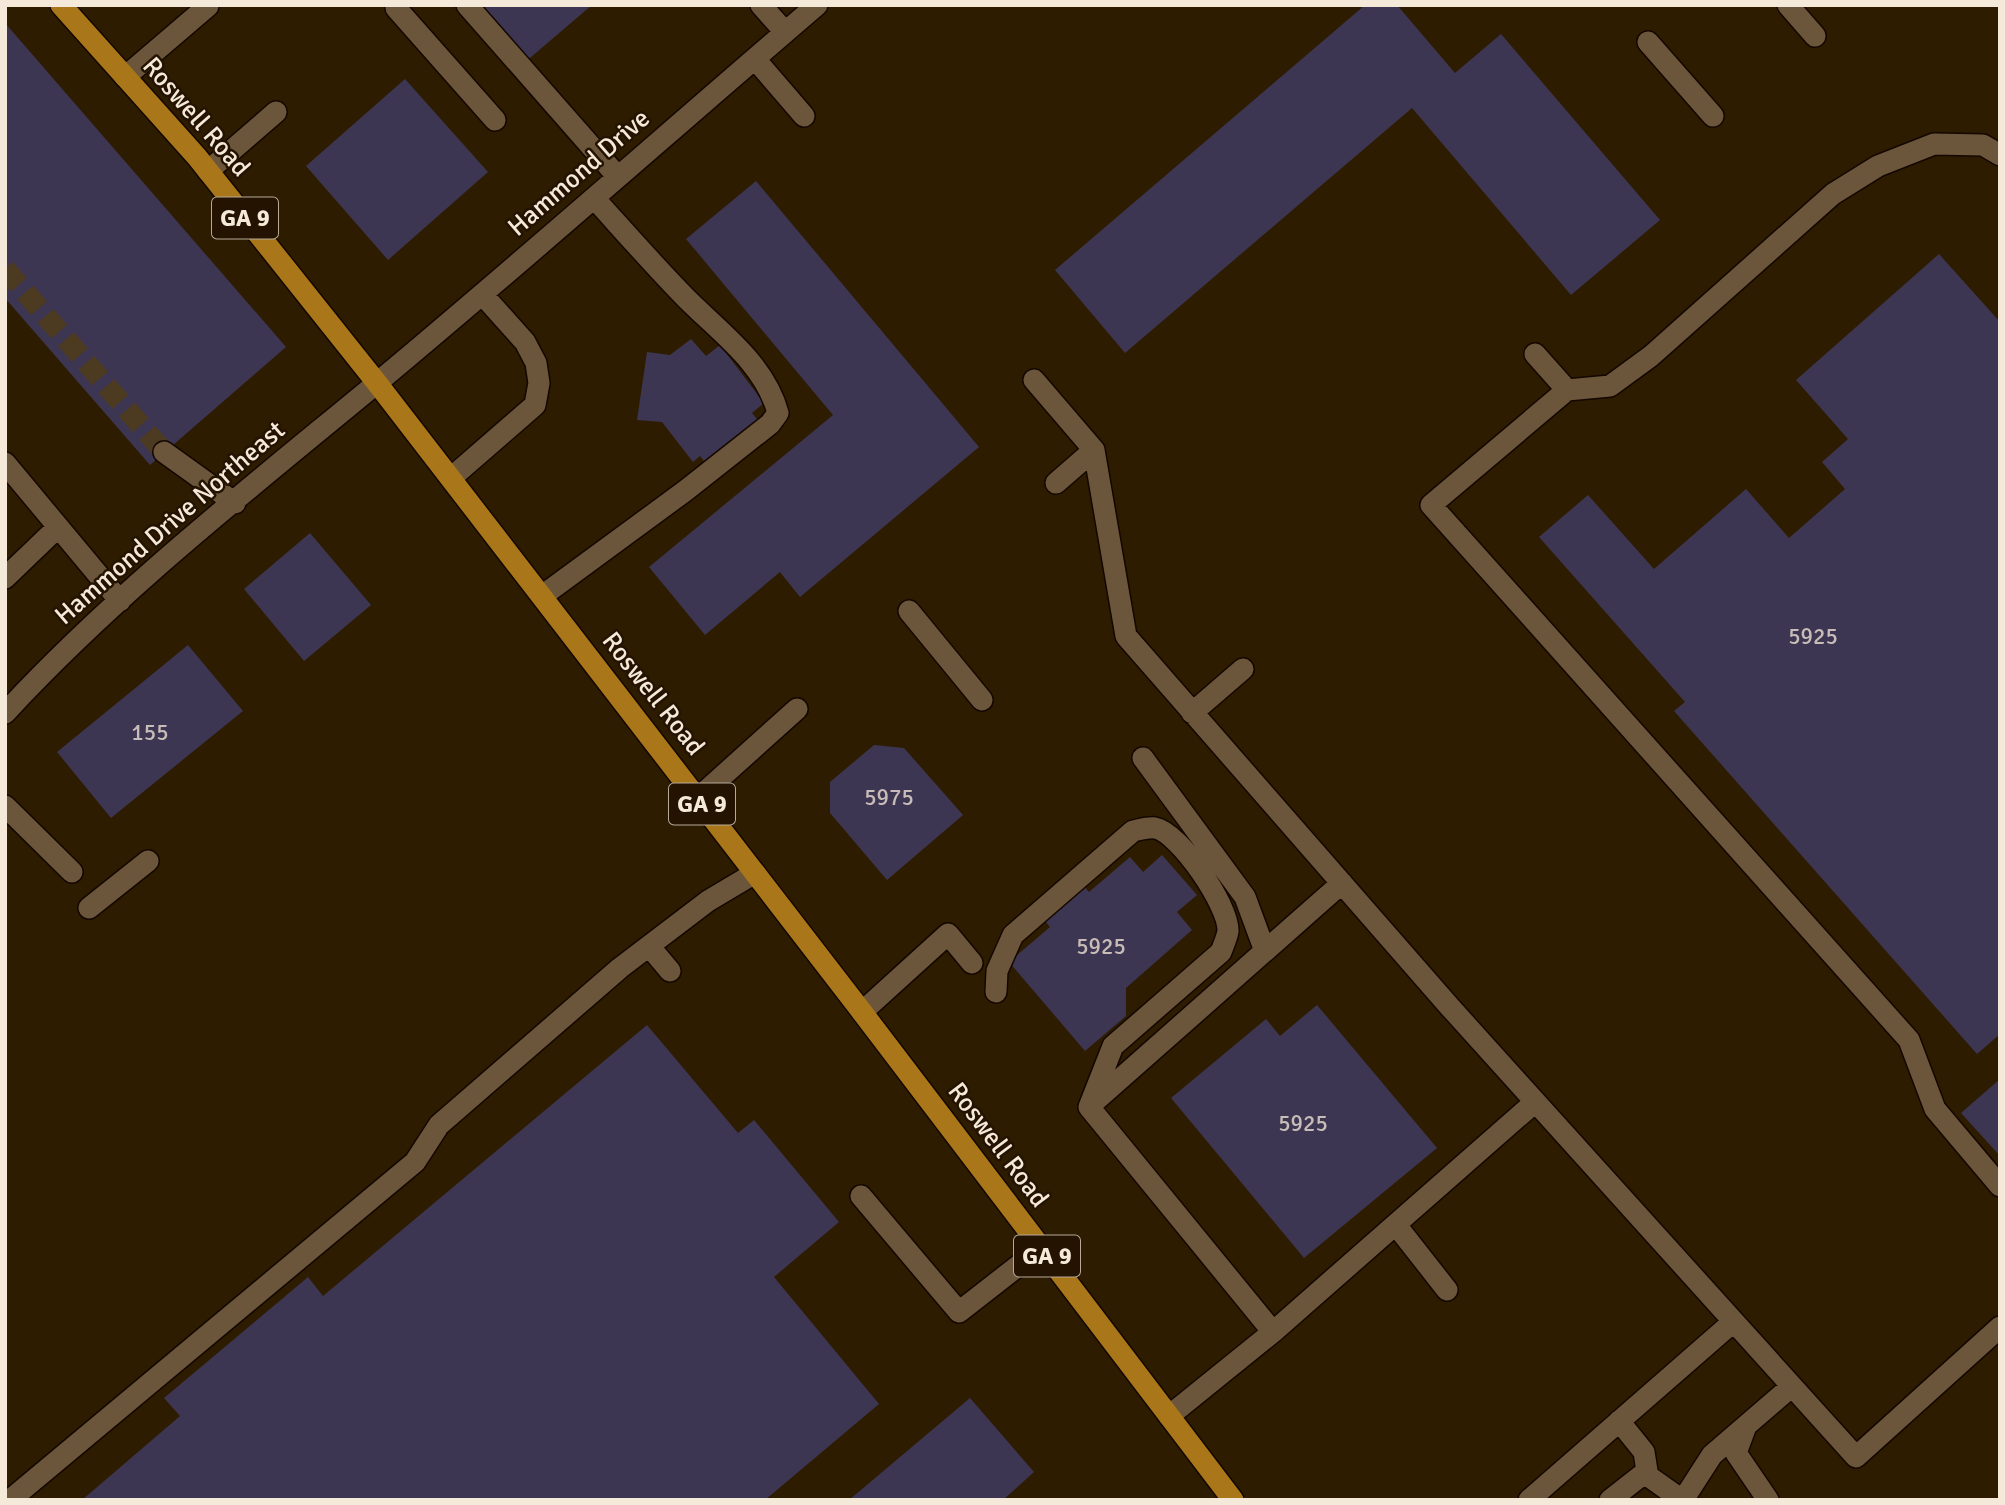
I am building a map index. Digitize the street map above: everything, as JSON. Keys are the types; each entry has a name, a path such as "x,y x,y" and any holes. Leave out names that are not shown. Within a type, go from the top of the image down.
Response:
{"main road":[{"name":"Roswell Road","path":"61,5 208,171 452,478 1233,1500"}],"street":[{"path":"467,5 618,177"},
{"path":"761,5 785,32"},
{"name":"Hammond Drive","path":"377,383 817,5"},
{"path":"1788,5 1815,36"},
{"path":"125,77 208,6"},
{"path":"396,8 495,120"},
{"path":"1648,42 1713,116"},
{"path":"755,59 804,116"},
{"path":"208,171 276,112"},
{"path":"2000,155 1983,145 1934,144 1878,166 1833,194 1631,371 1610,386 1567,390 1431,505 1909,1040 1935,1109 2000,1186"},
{"path":"542,596 685,491 770,424 778,413 773,395 743,353 683,296 594,198"},
{"path":"452,478 535,405 539,383 536,363 525,342 482,294"},
{"path":"1535,354 1567,390"},
{"path":"1034,380 1094,450 1126,636 1535,1102 1856,1457 2000,1327"},
{"name":"Hammond Drive Northeast","path":"5,713 120,601 377,383"},
{"path":"1056,483 1094,450"},
{"path":"164,452 235,503"},
{"path":"5,463 120,601"},
{"path":"5,578 58,527"},
{"path":"909,611 982,700"},
{"path":"1192,713 1243,669"},
{"path":"698,798 797,709"},
{"path":"1143,758 1245,897 1265,951"},
{"path":"5,806 72,872"},
{"path":"996,992 997,971 1013,935 1133,831 1154,828 1168,834 1213,886 1223,908 1228,930 1221,952 1113,1046 1089,1107"},
{"path":"89,908 149,861"},
{"path":"10,1500 415,1162 439,1125 649,946 708,901 755,873"},
{"path":"1089,1107 1342,883"},
{"path":"862,1012 948,934 972,963"},
{"path":"649,946 670,971"},
{"path":"1169,1416 1273,1332 1535,1102"},
{"path":"1089,1107 1273,1332"},
{"path":"861,1196 958,1312 1041,1248"},
{"path":"1396,1225 1447,1290"},
{"path":"1529,1500 1733,1322"},
{"path":"1644,1473 1683,1500 1712,1455 1792,1386"},
{"path":"1610,1500 1647,1471 1644,1452 1619,1421"},
{"path":"1746,1424 1736,1453 1768,1500"}],"building":[{"path":"475,5 592,5 524,63"},
{"path":"1365,5 1397,5 1455,73 1501,34 1660,220 1571,295 1412,108 1125,353 1055,270"},
{"path":"5,23 286,347 150,465 5,298"},
{"path":"405,79 488,172 388,260 306,166"},
{"path":"756,181 979,447 800,597 780,572 705,635 649,567 833,415 686,239"},
{"path":"1939,254 2000,322 2000,1034 1977,1054 1674,711 1685,702 1539,537 1588,495 1654,569 1746,489 1789,538 1845,489 1822,462 1848,439 1796,380"},
{"path":"691,339 706,356 720,345 764,403 752,413 762,425 708,466 700,456 693,462 662,422 637,420 647,352 670,355"},
{"path":"310,533 371,605 304,661 244,589"},
{"path":"188,645 243,711 111,818 57,752"},
{"path":"874,745 904,748 963,815 887,880 830,813 830,782"},
{"path":"1162,855 1197,895 1177,912 1192,930 1126,988 1126,1016 1085,1051 1009,962 1050,927 1042,917 1081,883 1089,892 1130,857 1143,872"},
{"path":"1317,1005 1437,1148 1304,1258 1171,1098 1266,1019 1280,1036"},
{"path":"647,1025 738,1133 754,1120 839,1222 774,1277 879,1404 765,1500 82,1500 180,1416 164,1398 308,1277 323,1296"},
{"path":"2000,1079 2000,1156 1961,1113"},
{"path":"970,1398 1034,1472 1003,1500 849,1500"}],"tunnel":[{"path":"5,269 164,452"}]}
